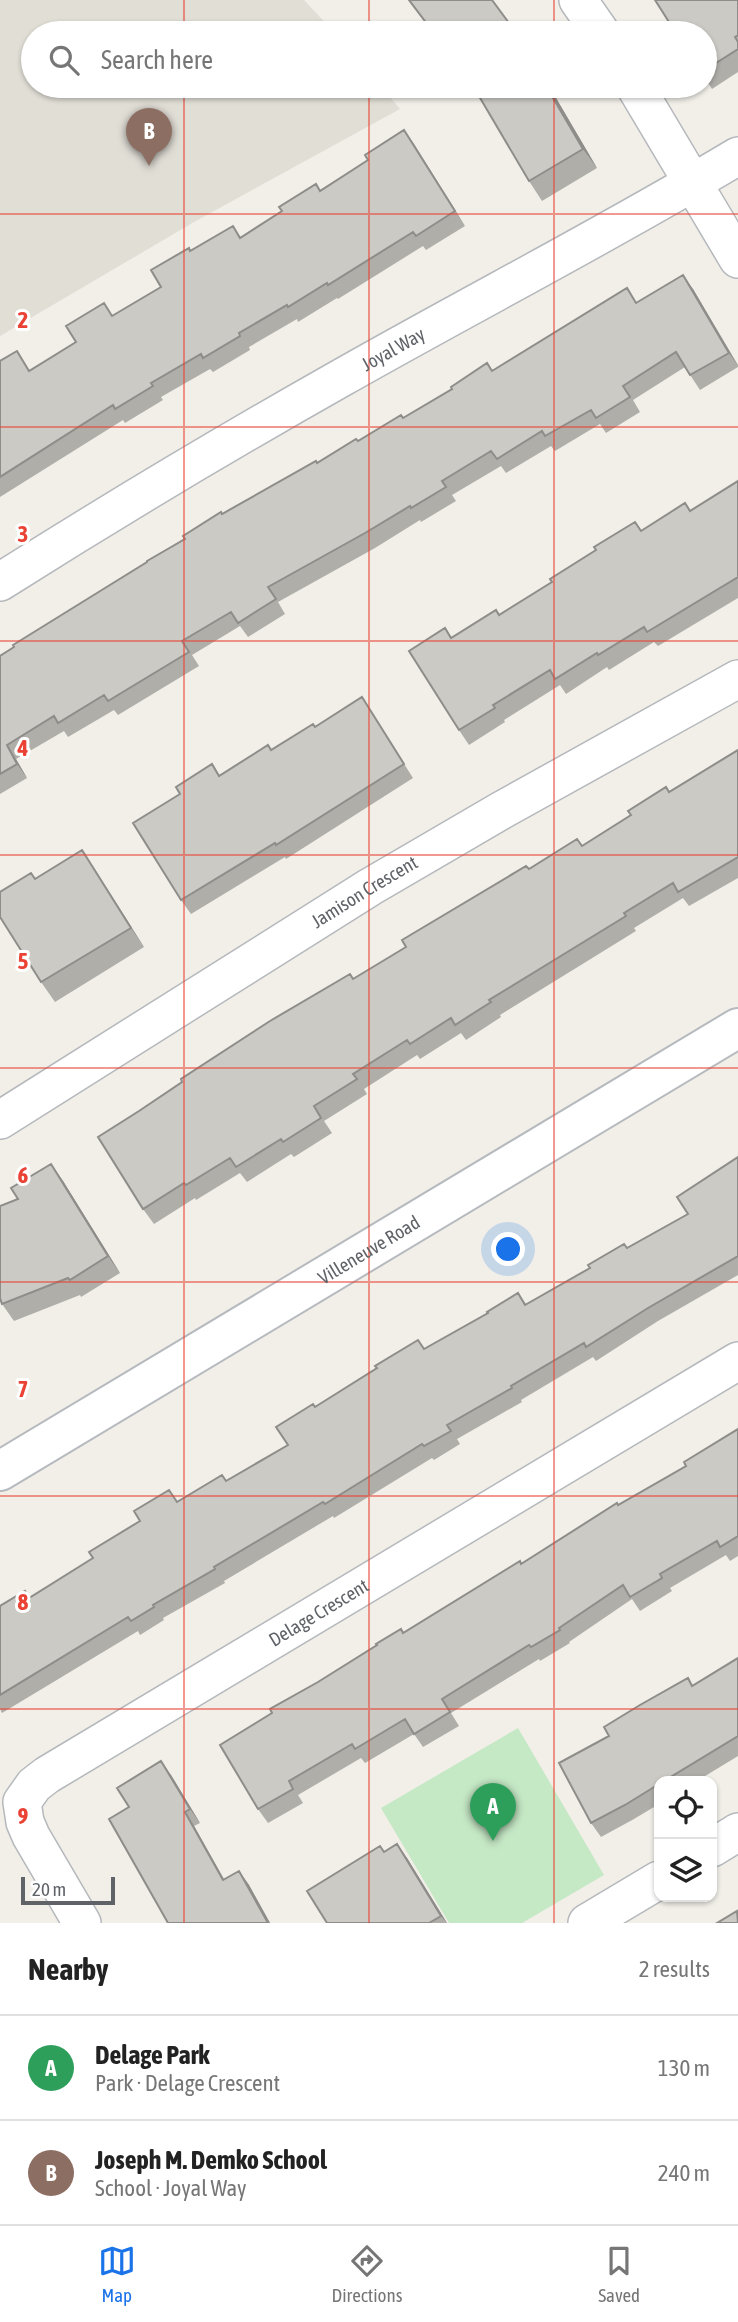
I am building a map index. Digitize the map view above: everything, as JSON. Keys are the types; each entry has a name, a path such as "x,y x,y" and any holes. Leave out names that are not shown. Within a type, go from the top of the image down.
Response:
{"main road":[{"name":"Villeneuve Road","path":"0,1471 738,1028"}],"street":[{"path":"578,0 593,21"},
{"path":"642,98 738,259"},
{"name":"Joyal Way","path":"0,582 184,469 340,379 600,237 738,156"},
{"name":"Jamison Crescent","path":"0,1120 370,887 738,679"},
{"name":"Delage Crescent","path":"82,1923 25,1822 22,1802 34,1786 59,1768 738,1361"},
{"path":"717,1845 738,1832"},
{"path":"587,1923 654,1883"}],"shaded area":[{"path":"0,0 304,0 324,21 21,21 21,98 391,98 400,109 194,222 0,336"}],"green space":[{"path":"518,1728 604,1875 522,1923 449,1923 381,1808"}],"building":[{"path":"409,0 492,0 507,21 425,21"},
{"path":"655,0 738,0 738,35 735,37 738,49 717,62 717,21 668,21"},
{"path":"480,98 553,98 583,149 529,181"},
{"path":"404,130 455,211 416,236 413,232 328,285 327,283 239,333 240,336 203,358 201,354 151,383 153,386 115,409 113,405 0,477 0,361 17,351 29,371 76,342 66,326 104,303 112,316 161,287 151,270 233,226 240,238 282,211 279,207 316,184 320,191 368,160 365,155"},
{"path":"683,275 729,353 690,375 676,352 623,386 630,397 596,418 591,410 545,436 542,431 497,459 491,451 442,481 446,487 268,587 276,599 238,623 231,612 182,641 189,652 108,701 104,695 58,723 54,716 7,745 17,764 0,774 0,656 14,647 13,645 185,539 183,536 221,512 222,514 316,461 317,463 356,439 358,441 401,415 403,418 452,389 451,387 487,363 492,371 627,288 636,303"},
{"path":"738,481 738,577 647,632 644,627 555,679 550,670 493,705 495,708 459,730 409,651 445,628 451,638 496,610 499,615 552,582 550,579 596,550 594,547 635,522 641,531 685,503 690,511"},
{"path":"362,697 404,764 276,845 275,843 181,900 133,823 180,794 176,787 212,764 219,776 268,745 271,750 313,724 315,727"},
{"path":"738,750 738,857 678,892 673,883 624,913 626,916 489,1000 491,1002 455,1025 451,1018 410,1044 407,1040 353,1074 357,1079 314,1106 321,1118 283,1142 281,1139 236,1167 230,1158 143,1209 98,1137 270,1021 350,974 353,979 406,947 402,940 526,866 529,869 577,839 582,846 631,815 628,811 666,787 669,792"},
{"path":"82,850 131,928 41,982 0,917 0,892 31,873 35,879"},
{"path":"738,1157 738,1256 586,1347 584,1343 511,1386 512,1388 447,1425 451,1431 424,1446 422,1444 325,1504 323,1502 214,1567 215,1569 131,1621 128,1617 0,1695 0,1606 25,1591 29,1598 93,1558 89,1552 140,1521 134,1511 169,1490 177,1502 222,1475 226,1481 288,1445 276,1427 313,1404 315,1407 418,1340 424,1349 518,1293 525,1305 590,1268 588,1265 624,1244 627,1248 688,1214 677,1197"},
{"path":"51,1164 108,1256 70,1280 68,1278 2,1304 0,1206 18,1199 11,1188"},
{"path":"738,1429 738,1536 720,1547 717,1541 660,1574 662,1578 630,1597 623,1585 559,1628 560,1630 531,1647 529,1645 442,1699 450,1712 414,1734 405,1719 355,1749 352,1744 289,1781 293,1789 258,1809 220,1745 272,1713 270,1709 376,1644 401,1629 403,1633 520,1561 521,1564 617,1503 618,1505 686,1466 684,1462"},
{"path":"738,1658 738,1736 672,1776 654,1776 654,1787 591,1823 559,1763 609,1736 604,1727 640,1705 688,1678 692,1686"},
{"path":"161,1761 190,1809 185,1812 223,1880 239,1871 268,1923 168,1923 109,1819 129,1807 117,1788"},
{"path":"397,1844 441,1916 429,1923 327,1923 307,1891 380,1846 384,1852"},
{"path":"737,1911 738,1923 717,1923"}],"place":[{"name":"Joseph M. Demko School","path":"149,166"},
{"name":"Delage Park","path":"493,1841"}]}
